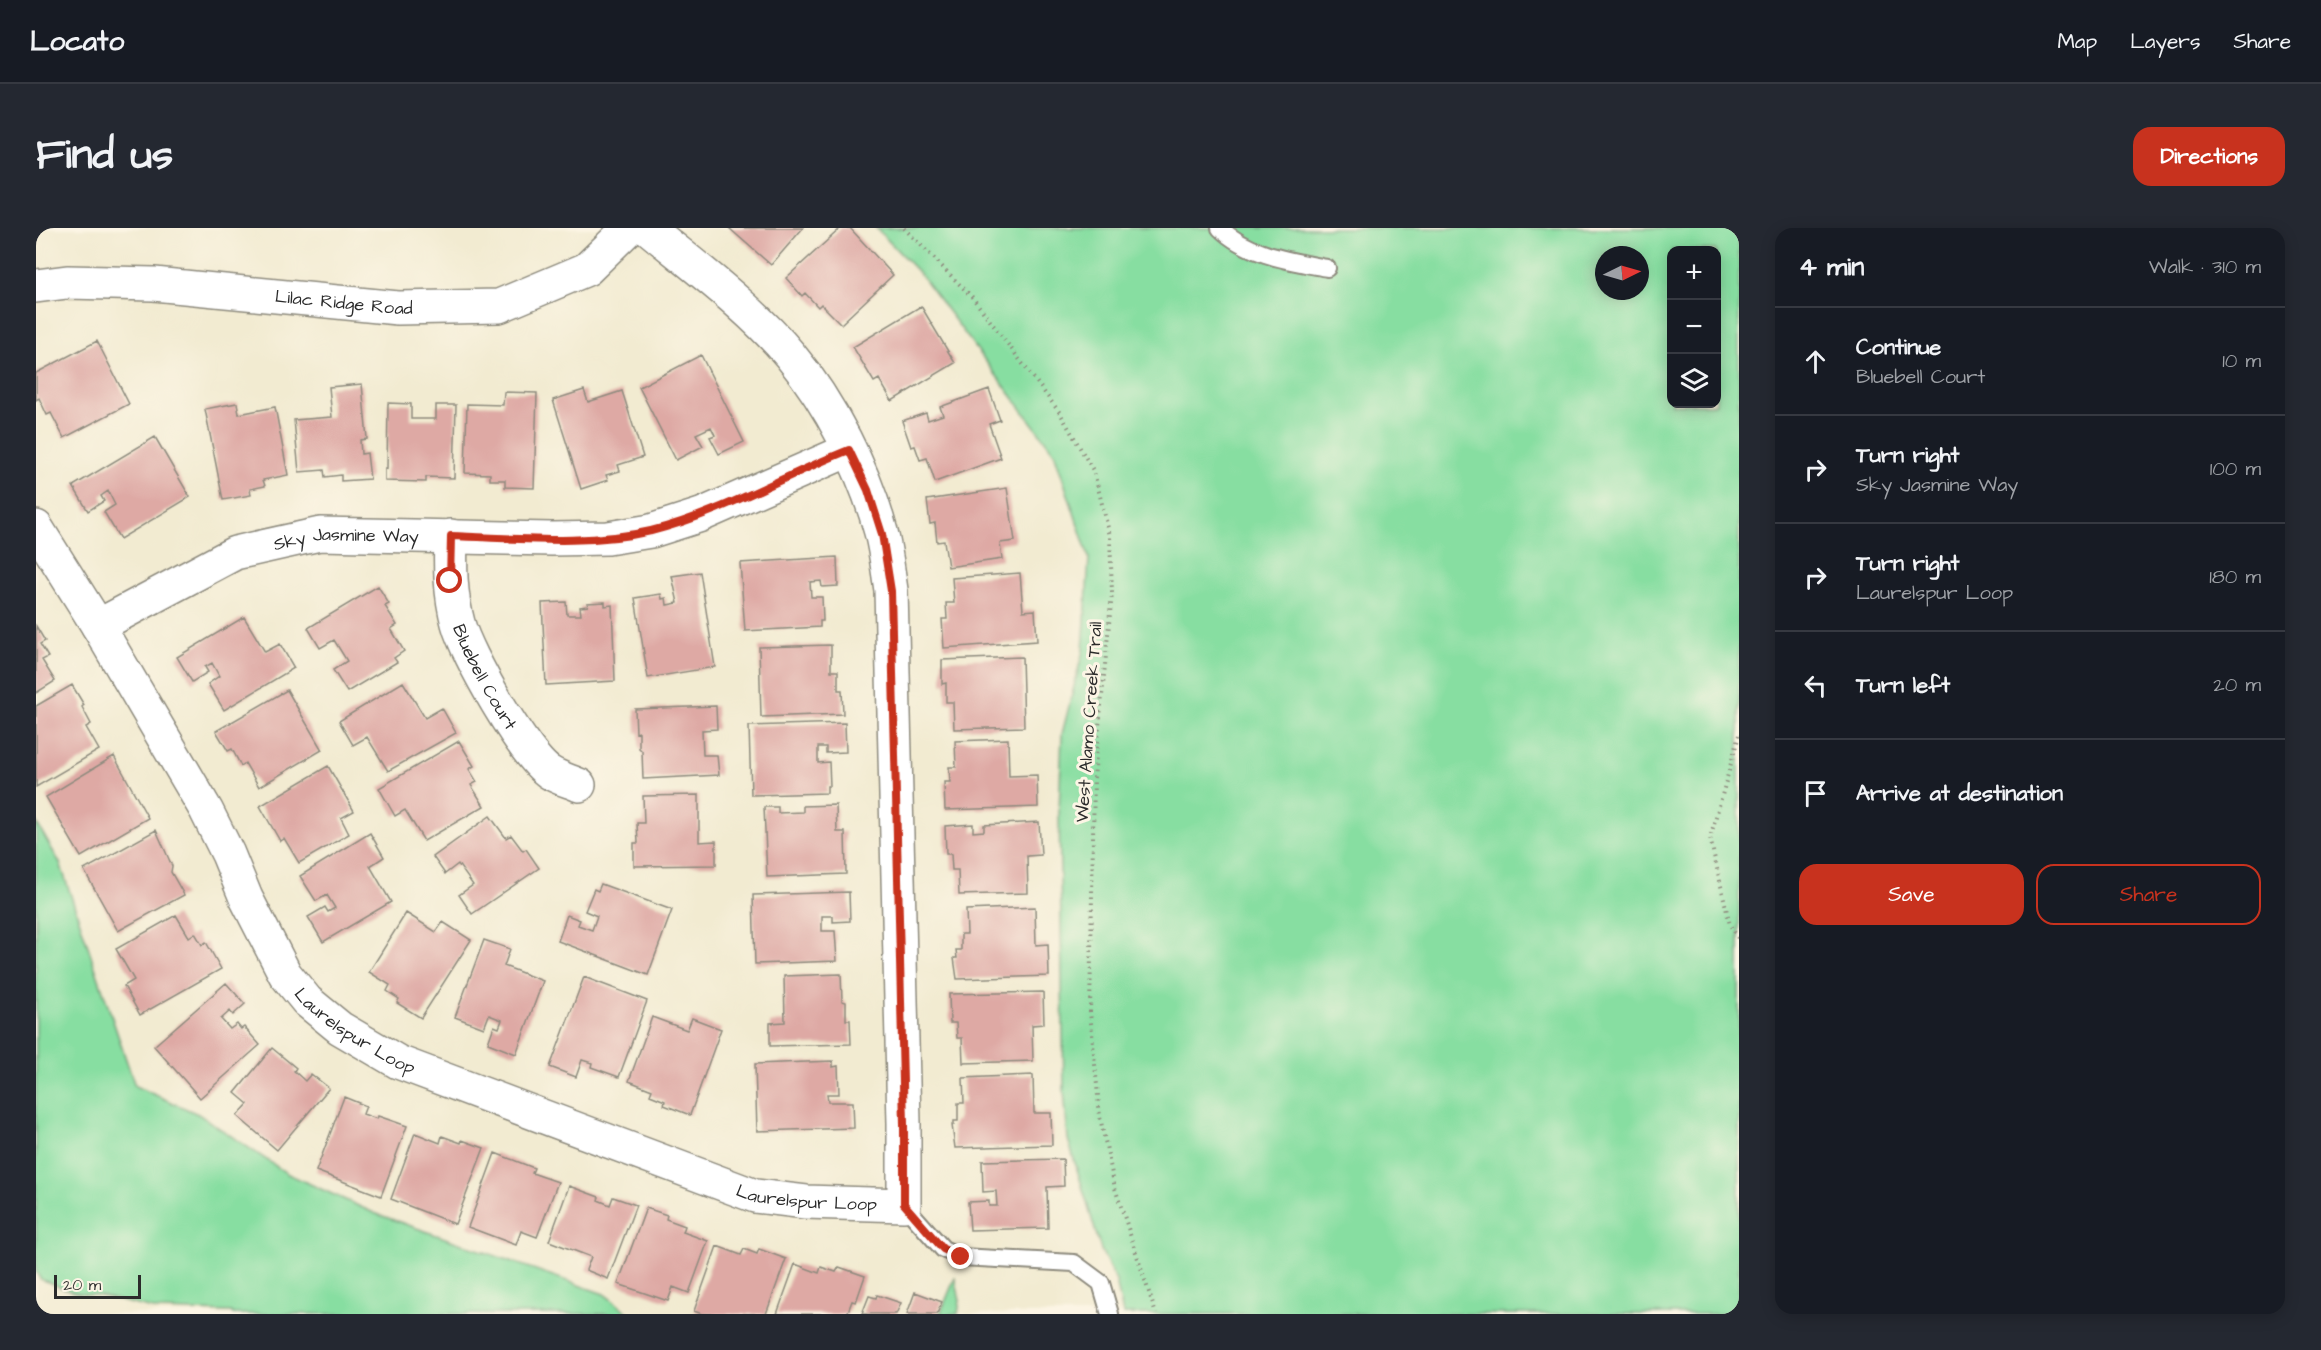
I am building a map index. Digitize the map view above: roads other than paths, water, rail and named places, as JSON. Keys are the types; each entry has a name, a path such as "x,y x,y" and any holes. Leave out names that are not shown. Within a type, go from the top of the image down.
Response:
{"street":[{"name":"Lilac Ridge Road","path":"36,286 67,282 153,284 398,308 499,306 587,268 629,228"},
{"name":"Laurelspur Loop","path":"36,527 98,626 206,810 228,854 246,898 285,974 307,1001 340,1028 398,1062 755,1196 806,1202 904,1204 904,1112 891,591 882,534 868,490 849,450 820,396 790,355 757,321 648,228"},
{"name":"Sky Jasmine Way","path":"98,626 235,553 320,534 597,539 651,531 701,515 810,465 849,450"},
{"name":"Bluebell Court","path":"451,536 450,581 458,625 472,658 526,748 550,773 579,785"}],"lane":[{"path":"1220,228 1242,244 1279,259 1327,268"},
{"path":"904,1204 943,1249 961,1257 1074,1263 1101,1283 1110,1314"}]}
